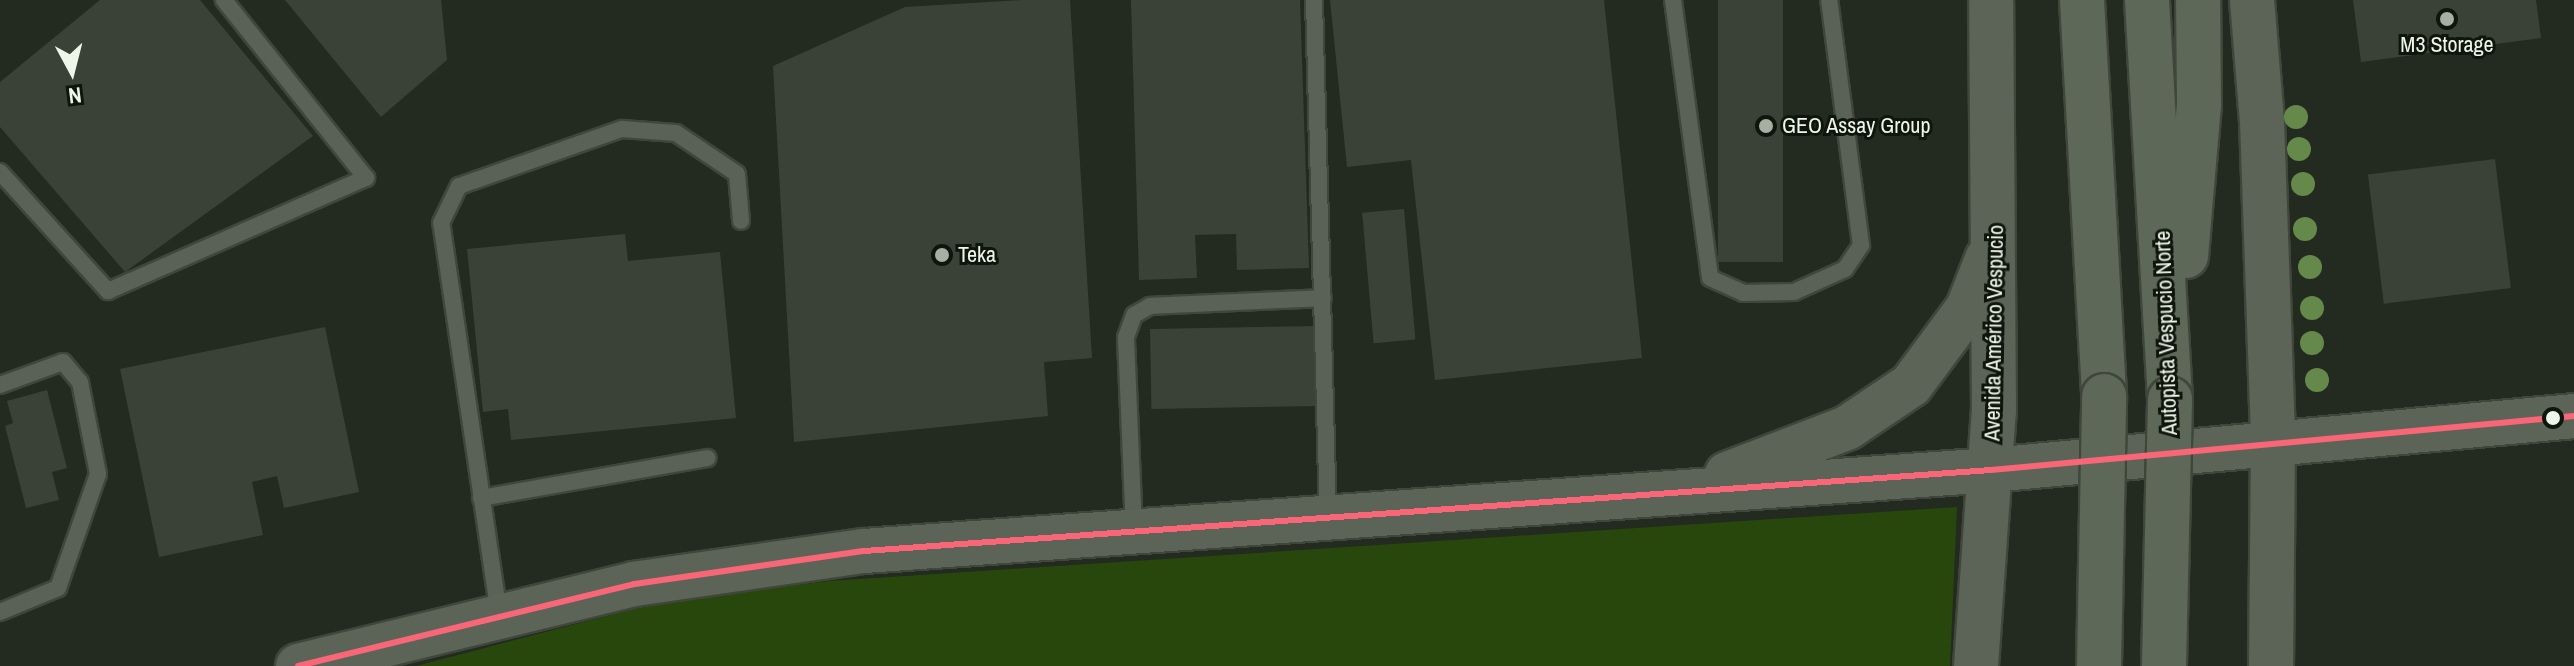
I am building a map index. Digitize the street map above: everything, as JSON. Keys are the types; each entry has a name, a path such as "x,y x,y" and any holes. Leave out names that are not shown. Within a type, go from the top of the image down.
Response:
{"highway":[{"path":"2082,0 2104,396 2099,666"},
{"name":"Autopista Vespucio Norte","path":"2147,0 2170,353 2164,666"},
{"path":"2170,353 2196,161 2198,0"}],"street":[{"name":"Avenida Américo Vespucio","path":"1976,666 1991,470 1995,234 1991,0"},
{"path":"2252,0 2262,121 2273,440 2271,666"},
{"path":"1661,494 1806,446 1847,428 1911,385 1968,308 1995,234"},
{"path":"298,666 499,614 634,584 805,558 1134,531 1991,470 2273,440 2574,416"}],"lane":[{"path":"0,172 108,291 366,178 224,0"},
{"path":"1314,0 1328,518"},
{"path":"1673,0 1710,278 1743,293 1794,292 1845,269 1861,245 1829,0"},
{"path":"499,614 441,223 459,186 622,129 676,133 737,174 741,221"},
{"path":"1134,531 1126,337 1134,315 1150,306 1323,298"},
{"path":"0,385 63,362 80,382 98,474 58,588 0,612"},
{"path":"481,498 707,458"}],"green space":[{"path":"1957,507 1950,666 416,666 660,602 829,581"}],"building":[{"path":"100,0 200,0 313,136 125,272 0,127 0,82"},
{"path":"285,0 441,0 447,60 381,117"},
{"path":"1070,0 1092,358 1044,362 1048,416 794,442 773,66 905,7"},
{"path":"1131,0 1300,0 1309,268 1237,270 1236,234 1195,235 1197,278 1139,280"},
{"path":"1330,0 1604,0 1642,358 1435,380 1411,160 1347,167"},
{"name":"GEO Assay Group","path":"1718,0 1783,0 1783,262 1718,262"},
{"name":"M3 Storage","path":"2353,0 2536,0 2541,38 2361,62"},
{"path":"2495,159 2511,288 2384,304 2368,175"},
{"path":"1404,209 1415,340 1374,343 1362,213"},
{"path":"625,234 628,261 720,252 736,418 511,440 508,409 483,412 467,249"},
{"path":"1317,326 1318,406 1151,409 1150,329"},
{"path":"325,327 359,492 284,508 277,476 252,482 263,535 159,557 120,369"},
{"path":"47,390 67,468 52,472 59,500 26,508 5,426 13,423 7,401"}],"transit line":[{"path":"298,666 634,584 864,551 1991,470 2574,416"}],"place":[{"name":"M3 Storage","path":"2447,19"},
{"name":"GEO Assay Group","path":"1766,126"},
{"name":"Teka","path":"942,255"}]}
